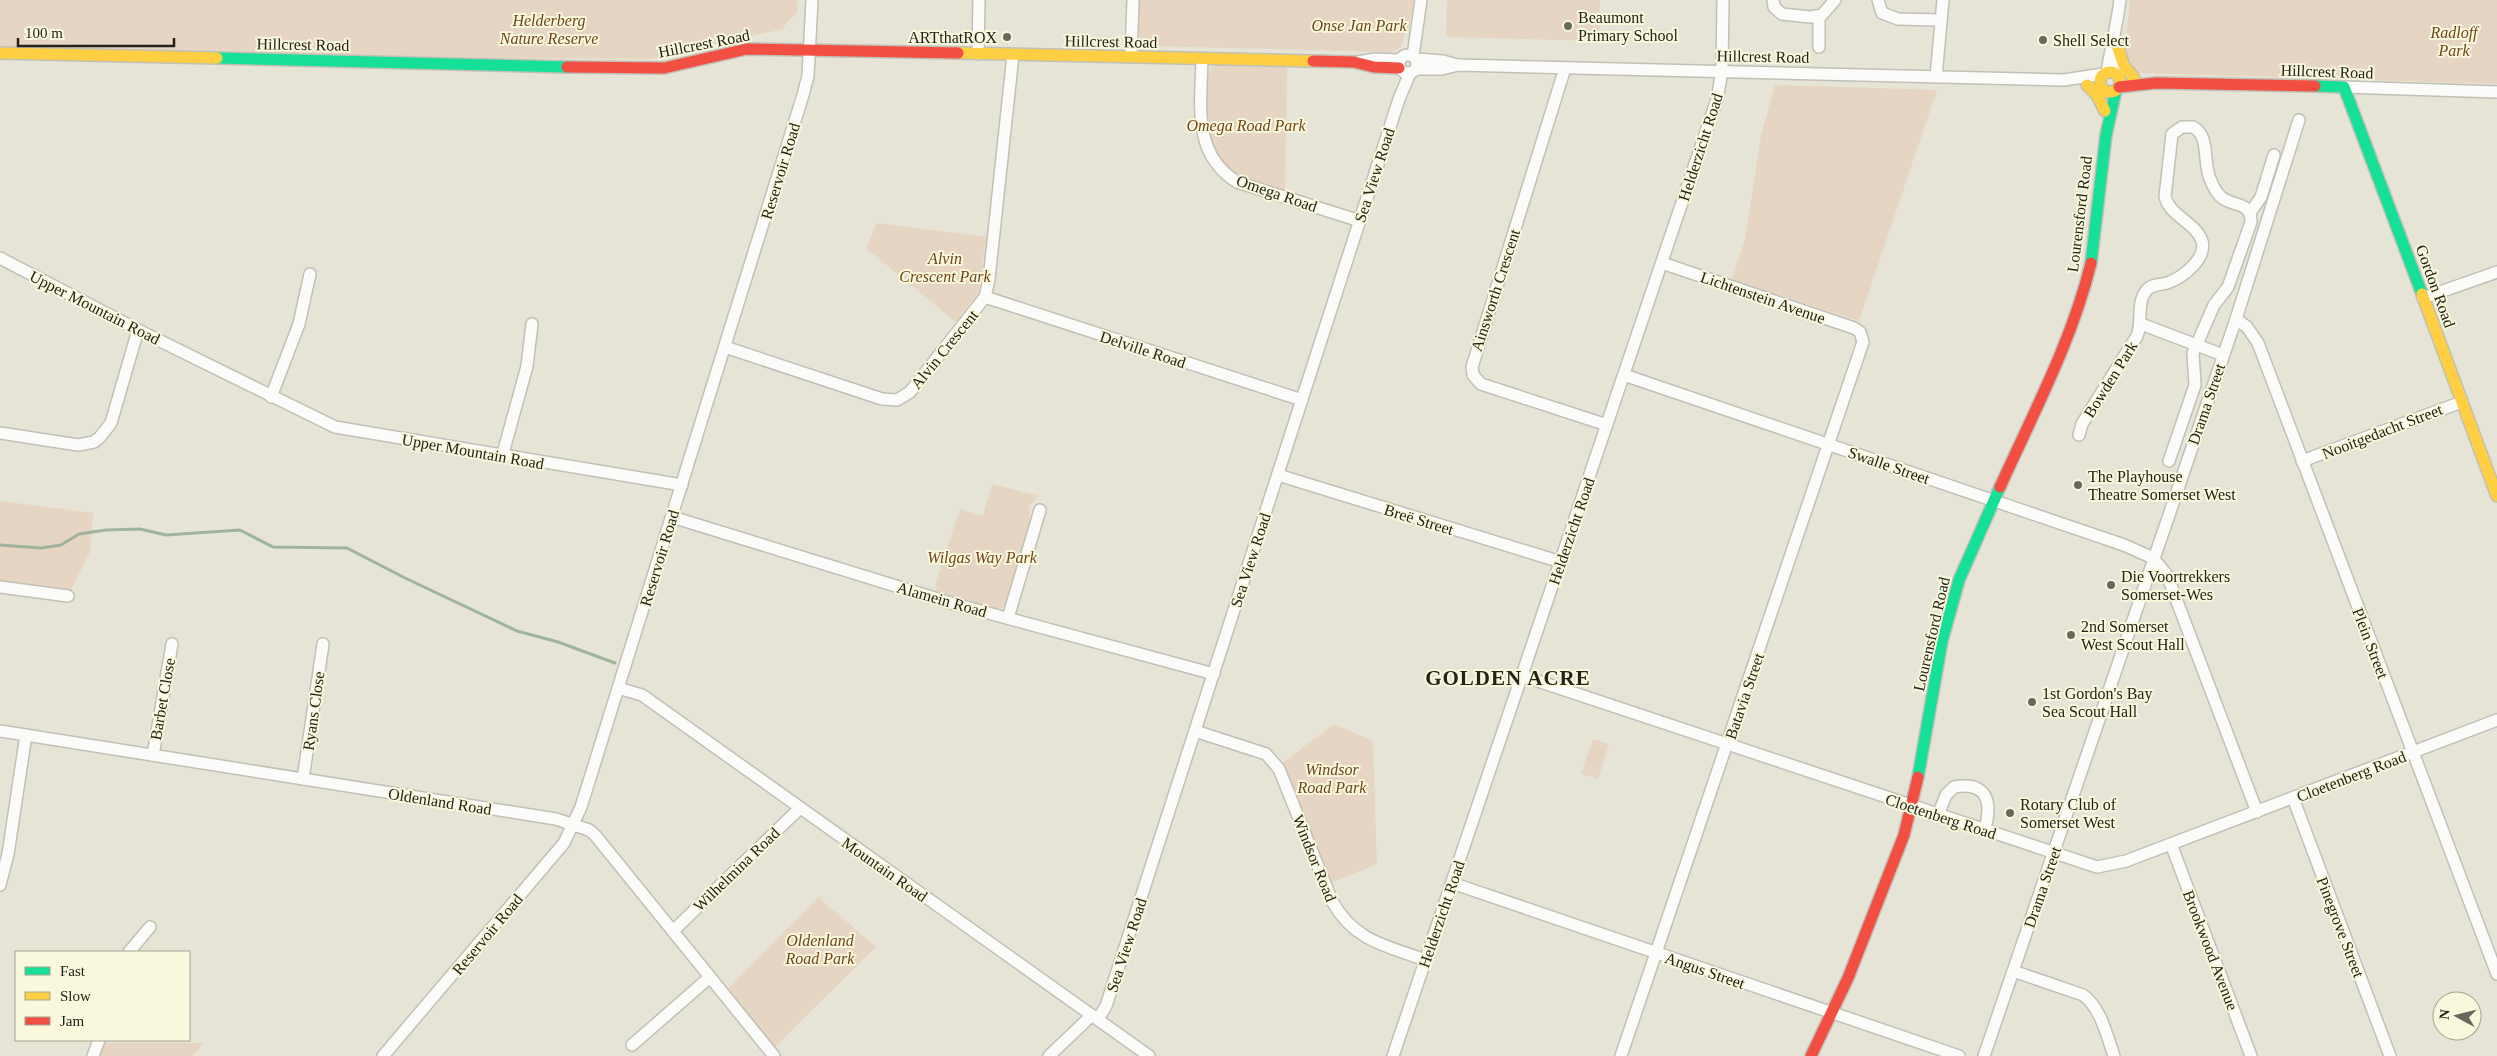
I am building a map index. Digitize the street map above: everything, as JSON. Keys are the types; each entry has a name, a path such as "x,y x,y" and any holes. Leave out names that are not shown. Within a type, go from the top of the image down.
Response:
{"street":[{"name":"Reservoir Road","path":"384,1056 564,843 581,807 804,95 808,76 812,0"},
{"path":"978,54 979,0"},
{"path":"1131,57 1132,0"},
{"name":"Sea View Road","path":"1049,1056 1106,1006 1399,99 1421,0"},
{"name":"Helderzicht Road","path":"1393,1056 1717,99 1722,71 1723,0"},
{"path":"1773,0 1774,7 1782,14 1819,16"},
{"path":"1819,47 1819,16 1835,0"},
{"path":"1878,0 1882,13 1891,18 1942,20"},
{"path":"1936,77 1943,0"},
{"name":"Lourensford Road","path":"1812,1056 1832,1013 1893,866 1912,806 1948,616 1966,562 2062,349 2088,277 2114,79 2111,45 2116,40 2120,0"},
{"path":"2116,40 2124,66 2134,78"},
{"name":"Hillcrest Road","path":"0,53 648,69 664,68 747,49 1354,62 1374,67 1443,61 1458,65 2067,80 2134,78 2156,82"},
{"name":"Alvin Crescent","path":"725,347 882,399 897,400 910,392 985,297 990,269 1013,54"},
{"name":"Omega Road","path":"1202,59 1201,128 1210,156 1222,171 1237,182 1360,220"},
{"name":"Ainsworth Crescent","path":"1565,68 1472,367 1473,375 1481,384 1607,425"},
{"name":"Hillcrest Road","path":"2114,79 2156,82 2497,92"},
{"path":"2103,89 2111,92 2114,79"},
{"name":"Hillcrest Road","path":"2067,80 2103,89"},
{"path":"2087,85 2097,96 2105,111"},
{"name":"Gordon Road","path":"2344,87 2497,496"},
{"name":"Lourensford Road","path":"2103,89 2106,135"},
{"name":"Drama Street","path":"1984,1056 2236,318 2299,120"},
{"name":"Bowden Park","path":"2079,435 2082,424 2137,336 2141,324 2141,306 2147,289 2169,282 2187,271 2202,252 2202,243 2199,236 2169,206 2165,197 2171,138 2175,131 2182,127 2193,127 2199,131 2203,137 2207,173 2218,193 2226,200 2244,206 2250,213"},
{"path":"2169,461 2194,389 2196,380 2192,358 2214,306 2232,279 2251,222 2250,213 2261,197 2274,155"},
{"name":"Upper Mountain Road","path":"0,258 138,330 335,427 682,485"},
{"name":"Lichtenstein Avenue","path":"1662,263 1854,328 1861,335"},
{"path":"2423,298 2497,272"},
{"path":"271,396 299,324 310,274"},
{"name":"Delville Road","path":"985,297 1302,400"},
{"name":"Plein Street","path":"2236,318 2247,327 2258,344 2497,974"},
{"path":"502,456 527,366 532,324"},
{"name":"Bowden Park","path":"2141,324 2223,355"},
{"path":"0,434 78,445 94,442 100,438 110,423 138,330"},
{"name":"Batavia Street","path":"1621,1056 1862,346 1861,335"},
{"name":"Swalle Street","path":"1624,375 2124,545 2153,558"},
{"name":"Nooitgedacht Street","path":"2302,461 2462,402"},
{"name":"Breë Street","path":"1278,475 1561,562"},
{"path":"1008,618 1040,510"},
{"name":"Alamein Road","path":"672,517 951,603 1214,674"},
{"path":"2153,558 2167,575 2257,812"},
{"path":"0,588 68,596"},
{"name":"Barbet Close","path":"153,755 172,644"},
{"name":"Ryans Close","path":"303,779 323,644"},
{"name":"Cloetenberg Road","path":"1522,676 2053,854 2102,868 2257,812 2497,720"},
{"name":"Mountain Road","path":"618,688 642,695 1149,1056"},
{"name":"Oldenland Road","path":"0,730 556,819 589,830 774,1056"},
{"name":"Windsor Road","path":"1195,731 1270,757 1279,769 1332,901 1344,920 1368,940 1426,960"},
{"path":"0,885 8,854 26,735"},
{"path":"1938,815 1946,795 1954,787 1976,788 1985,793 1988,802 1984,830"},
{"name":"Pinegrove Street","path":"2293,798 2390,1056"},
{"name":"Wilhelmina Road","path":"673,931 800,808"},
{"name":"Brookwood Avenue","path":"2171,844 2251,1056"},
{"name":"Angus Street","path":"1452,883 1959,1056"},
{"path":"130,951 150,927"},
{"path":"2013,971 2083,995 2090,1000 2098,1014 2114,1056"},
{"path":"632,1045 710,977"},
{"path":"93,1056 99,1041"}],"green space":[{"name":"Helderberg Nature Reserve","path":"0,0 797,0 797,13 787,22 783,29 650,59 482,58 0,47"},
{"name":"Onse Jan Park","path":"1137,0 1414,0 1409,31 1406,30 1401,47 1390,52 1147,46 1141,42 1139,33 1136,32"},
{"path":"1447,0 1600,0 1599,41 1446,37"},
{"name":"Radloff Park","path":"2130,0 2497,0 2497,84 2137,73 2133,71 2125,50"},
{"name":"Omega Road Park","path":"1217,65 1287,67 1285,191 1237,174 1217,156 1211,144 1208,127 1206,86 1207,76 1211,68"},
{"path":"1775,85 1937,90 1859,321 1732,280 1745,239 1761,136"},
{"name":"Alvin Crescent Park","path":"877,223 986,237 978,294 956,322 866,248"},
{"name":"Wilgas Way Park","path":"992,484 1038,496 1029,507 1030,523 1008,600 1003,607 997,609 937,592 936,582 960,509 983,516"},
{"path":"0,501 93,513 90,552 68,596 0,587"},
{"name":"Windsor Road Park","path":"1334,724 1373,741 1377,864 1330,883 1281,764"},
{"path":"1593,739 1609,744 1598,779 1581,774"},
{"name":"Oldenland Road Park","path":"818,897 876,947 775,1047 728,989"},
{"path":"104,1043 203,1043 192,1056 96,1056 101,1052"}],"waterway":[{"path":"0,545 41,548 61,545 79,534 106,530 140,529 166,535 240,530 273,547 347,548 405,578 517,631 558,642 615,663"}],"traffic: fast":[{"path":"217,58 567,67"},
{"path":"2315,86 2344,87 2422,294"},
{"path":"2091,263 2106,135 2116,90"},
{"path":"1918,777 1942,641 1959,580 2000,487"}],"traffic: slow":[{"path":"2117,45 2124,66 2134,78"},
{"path":"0,53 217,58"},
{"path":"958,53 1313,61"},
{"path":"2106,72 2114,72 2120,78 2120,82 2120,86 2114,92 2106,92 2100,86 2100,78 2106,72"},
{"path":"2087,85 2097,95 2105,111"},
{"path":"2422,294 2497,496"}],"traffic: jam":[{"path":"567,67 664,68 747,49 958,53"},
{"path":"1313,61 1354,62 1374,67 1399,68"},
{"path":"2119,87 2156,83 2315,86"},
{"path":"2000,487 2063,349 2091,263"},
{"path":"1811,1056 1848,978 1904,835 1918,777"}],"place":[{"name":"Beaumont Primary School","path":"1568,26"},
{"name":"ARTthatROX","path":"1007,37"},
{"name":"Shell Select","path":"2043,40"},
{"name":"The Playhouse Theatre Somerset West","path":"2078,485"},
{"name":"Die Voortrekkers Somerset-Wes","path":"2111,585"},
{"name":"2nd Somerset West Scout Hall","path":"2071,635"},
{"name":"1st Gordon's Bay Sea Scout Hall","path":"2032,702"},
{"name":"Rotary Club of Somerset West","path":"2010,813"}],"district":[{"name":"GOLDEN ACRE","path":"1508,678"}]}
